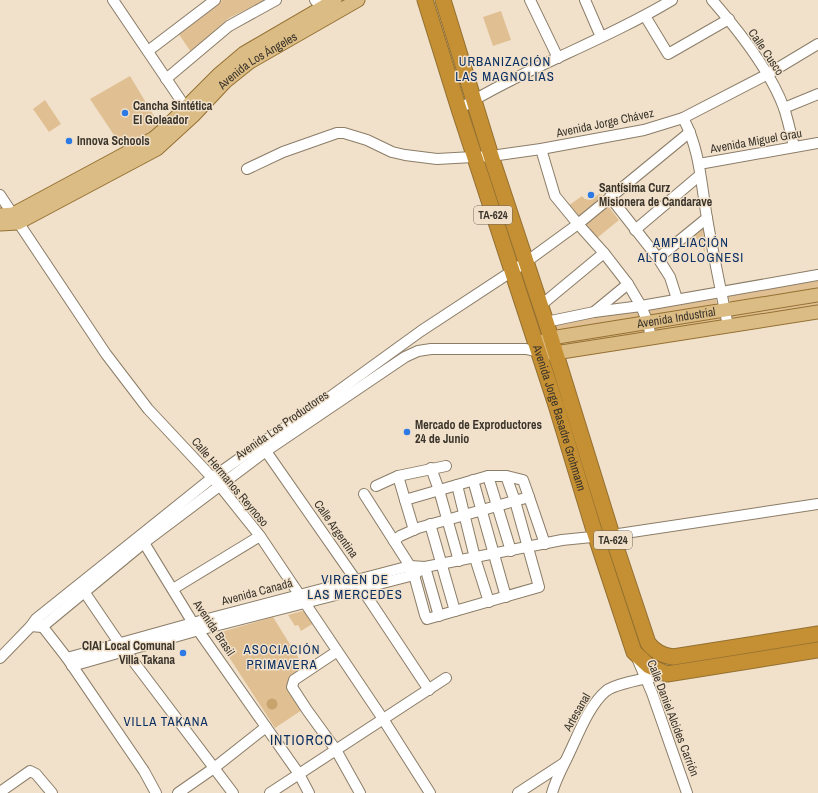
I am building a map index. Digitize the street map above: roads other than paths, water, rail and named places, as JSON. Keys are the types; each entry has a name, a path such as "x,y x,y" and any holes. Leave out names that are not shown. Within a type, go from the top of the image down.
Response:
{"highway":[{"name":"Avenida Jorge Basadre Grohmann","path":"425,0 537,348 563,403 612,535 647,640 653,649 662,655 673,657 818,650"},
{"name":"Avenida Jorge Basadre Grohmann","path":"443,0 491,156 551,338 555,353 563,403 596,537 634,652 649,666 667,674 731,655 818,634"}],"main road":[{"name":"Avenida Los Ángeles","path":"169,131 186,108 218,75 244,53 335,0"},
{"name":"Avenida Los Ángeles","path":"0,224 10,217 169,131 238,71 321,8 358,0"},
{"name":"Avenida Industrial","path":"537,348 551,338 818,295"},
{"name":"Avenida Industrial","path":"537,348 555,353 818,312"}],"street":[{"path":"113,0 186,108"},
{"path":"148,51 215,0"},
{"path":"166,79 229,26 276,0"},
{"path":"530,0 558,58"},
{"path":"585,0 601,37"},
{"path":"459,109 474,100 645,16 672,0"},
{"name":"Calle Cusco","path":"712,0 729,20 768,74 784,108 794,147"},
{"path":"645,16 668,54 729,20"},
{"name":"Avenida Jorge Chávez","path":"247,169 283,152 337,133 344,133 367,140 392,152 437,160 475,158 541,149 644,130 683,118 768,74 818,44"},
{"path":"784,108 818,94"},
{"path":"683,118 690,132 699,164 707,218 728,326"},
{"name":"Avenida Los Productores","path":"142,539 220,486 263,448 316,407 421,331 512,272 578,224 690,132"},
{"name":"Avenida Miguel Grau","path":"699,164 818,143"},
{"path":"541,149 556,196 628,284 641,306 648,323 651,338"},
{"path":"635,230 700,175"},
{"name":"Calle Hermanos Reynoso","path":"0,195 10,217 106,354 148,409 220,486 260,536 306,604 336,652 383,719 430,793"},
{"path":"610,198 658,258 670,277 676,299"},
{"path":"658,258 707,218"},
{"path":"540,306 604,253"},
{"path":"546,322 594,312 641,306 818,275"},
{"path":"594,312 628,284"},
{"path":"421,331 422,339 425,345 431,349"},
{"name":"Avenida Los Productores","path":"0,658 36,624 142,539 212,478 263,448 394,363 418,351 431,349 537,348"},
{"name":"Calle Argentina","path":"263,448 359,584 428,690"},
{"path":"376,486 398,476 446,466"},
{"path":"431,468 439,490 459,561"},
{"path":"398,476 414,530"},
{"path":"405,500 488,476 506,476 523,480 545,544"},
{"path":"488,476 511,551"},
{"path":"364,494 412,571 427,619 539,587 515,501 506,476"},
{"path":"473,480 506,597"},
{"path":"457,485 475,558 489,602"},
{"path":"394,541 400,536 430,524 529,497"},
{"name":"Avenida Canadá","path":"69,662 299,595 359,584 425,567 528,548 562,540 612,535 818,504"},
{"path":"430,524 455,611"},
{"path":"173,589 260,536"},
{"name":"Avenida Brasil","path":"142,539 196,626 299,774 309,793"},
{"path":"425,567 434,618"},
{"name":"Avenida Canadá","path":"196,626 306,604 359,584"},
{"path":"82,588 122,646 233,793"},
{"path":"36,624 69,662 144,771 156,793"},
{"path":"336,652 294,680 292,684 294,691 336,750 360,793"},
{"path":"624,684 630,679 636,666 634,652"},
{"name":"Calle Daniel Alcides Carrión","path":"634,652 652,694 687,793"},
{"path":"652,694 652,688 657,680 667,674"},
{"name":"Artesanal","path":"552,793 556,779 586,718 600,697 607,690 624,684 667,674"},
{"path":"270,793 446,678"},
{"path":"178,793 214,768 266,727"},
{"path":"518,793 565,762"},
{"path":"0,792 30,771 36,774 52,793"}],"place":[{"name":"Cancha Sintética El Goleador","path":"125,113"},
{"name":"Innova Schools","path":"69,141"},
{"name":"Santísima Curz Misionera de Candarave","path":"591,195"},
{"name":"Mercado de Exproductores 24 de Junio","path":"407,432"},
{"name":"CIAI Local Comunal Villa Takana","path":"183,653"}],"district":[{"name":"URBANIZACIÓN LAS MAGNOLIAS","path":"505,68"},
{"name":"AMPLIACIÓN ALTO BOLOGNESI","path":"691,250"},
{"name":"VIRGEN DE LAS MERCEDES","path":"355,586"},
{"name":"ASOCIACIÓN PRIMAVERA","path":"282,656"},
{"name":"VILLA TAKANA","path":"166,721"},
{"name":"INTIORCO","path":"302,740"}]}
